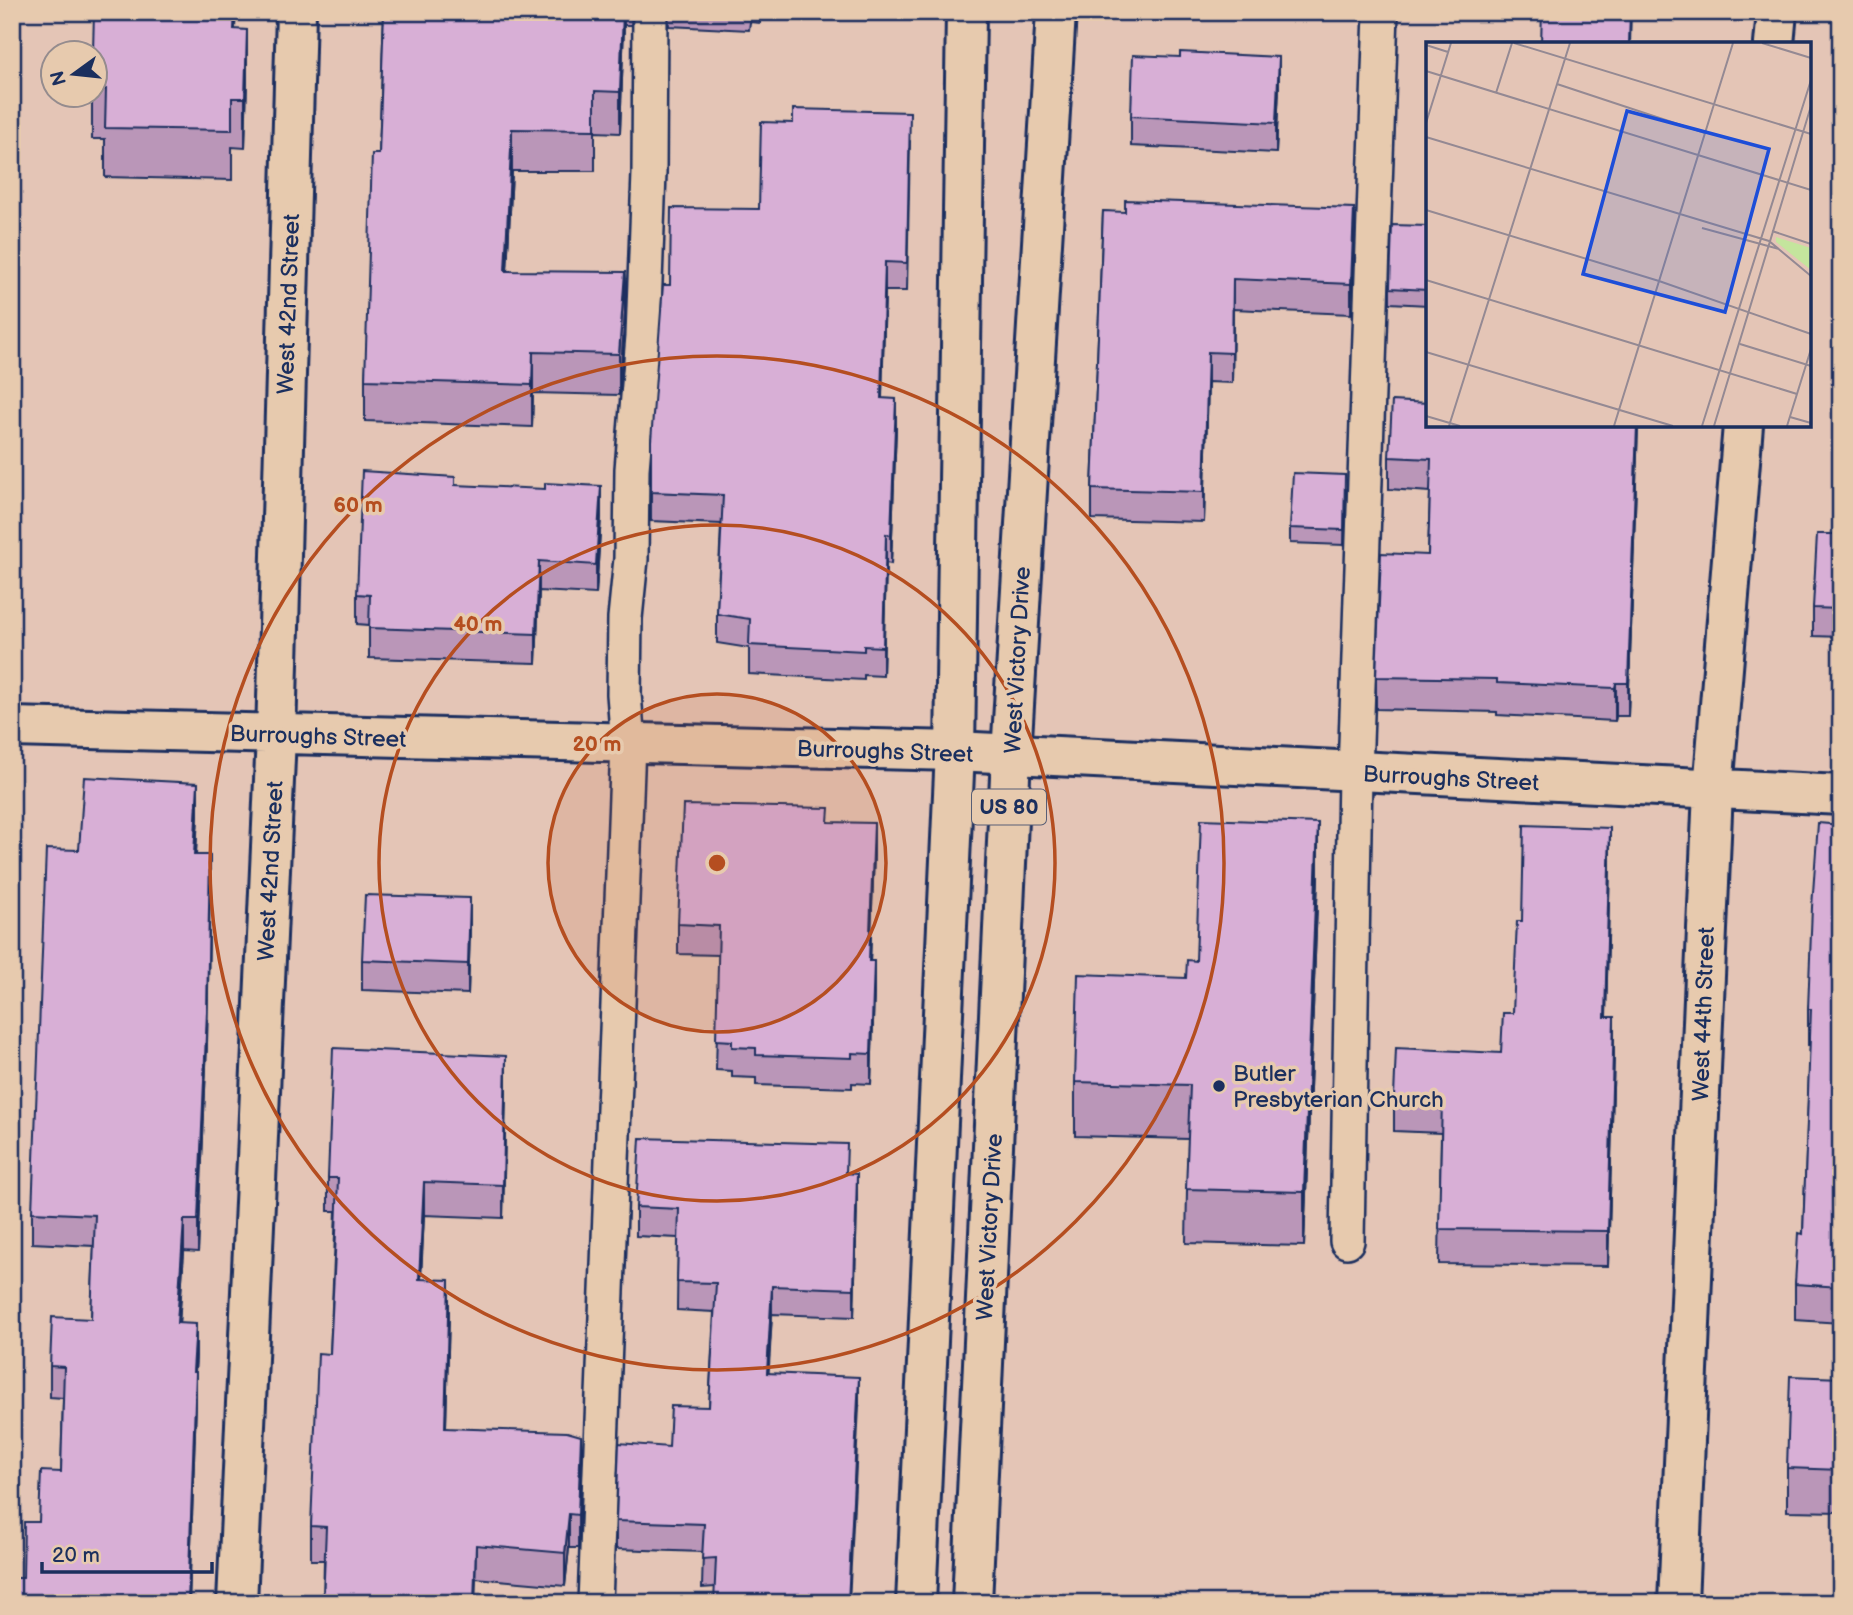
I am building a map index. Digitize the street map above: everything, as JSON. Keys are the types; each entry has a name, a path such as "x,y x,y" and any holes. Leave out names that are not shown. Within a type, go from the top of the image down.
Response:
{"street":[{"name":"West 42nd Street","path":"237,1603 276,736 296,12"},
{"name":"US 80","path":"916,1603 955,751 966,12"},
{"name":"West Victory Drive","path":"972,1603 1011,755 1056,12"},
{"path":"1774,42 1777,12"},
{"name":"West 44th Street","path":"1678,1603 1713,790 1743,427"},
{"name":"Burroughs Street","path":"12,726 276,736 955,751 1841,796"}],"lane":[{"path":"595,1603 628,744 624,694 625,618 649,173 650,12"},
{"path":"1347,1241 1355,773 1381,12"}],"building":[{"path":"94,12 235,12 234,29 247,30 245,98 232,98 232,130 105,128 106,108 108,108 108,38 93,38"},
{"path":"384,12 623,12 620,92 595,91 595,130 512,129 505,271 625,272 619,354 533,352 532,385 365,380 372,154 379,154"},
{"path":"1542,12 1630,12 1629,42 1541,42"},
{"path":"1180,52 1279,57 1276,123 1131,116 1133,55 1180,57"},
{"path":"793,109 910,112 907,263 885,262 881,398 896,399 891,535 886,534 883,647 864,646 864,651 749,645 750,619 717,614 723,495 651,492 651,441 663,285 670,285 671,208 759,209 761,122 793,123"},
{"path":"1125,200 1354,208 1351,284 1233,279 1232,353 1208,352 1204,492 1092,489 1103,211 1125,212"},
{"path":"1392,225 1426,226 1426,290 1390,288"},
{"path":"1392,401 1426,403 1426,427 1637,427 1628,683 1616,683 1615,688 1497,683 1497,679 1376,677 1381,553 1428,555 1431,459 1389,457"},
{"path":"1838,455 1841,455 1841,609 1813,608 1817,534 1836,534"},
{"path":"362,471 455,477 455,485 545,489 545,483 601,486 596,565 539,561 536,634 369,628 370,595 357,594"},
{"path":"1293,473 1345,475 1344,530 1290,528"},
{"path":"84,777 198,783 194,855 210,855 207,1011 198,1220 184,1220 177,1323 196,1324 188,1603 12,1603 12,1578 23,1578 24,1522 39,1522 41,1471 61,1472 64,1367 50,1366 52,1317 91,1319 95,1215 32,1212 46,849 79,850"},
{"path":"683,805 829,808 828,822 874,823 869,961 874,961 871,1054 852,1053 852,1058 756,1055 756,1048 732,1047 732,1041 716,1040 719,926 678,924"},
{"path":"1201,819 1318,823 1304,1192 1186,1189 1190,1085 1075,1082 1078,974 1186,978 1187,960 1196,961"},
{"path":"1818,823 1841,825 1841,1287 1795,1284 1798,1233 1803,1234 1811,1009 1808,1009"},
{"path":"1524,825 1610,828 1605,1017 1614,1017 1608,1231 1439,1229 1442,1099 1394,1097 1396,1048 1501,1053 1503,1013 1513,1013 1517,921 1522,921"},
{"path":"365,895 470,898 468,964 362,960"},
{"path":"333,1048 506,1056 503,1185 424,1182 419,1279 449,1280 445,1428 567,1432 581,1436 578,1515 569,1514 565,1553 476,1545 474,1603 323,1603 326,1527 311,1526 318,1353 330,1354 336,1233 338,1178 328,1178"},
{"path":"640,1138 847,1144 846,1173 857,1174 854,1289 772,1286 767,1373 859,1377 848,1603 714,1603 716,1558 702,1559 704,1524 616,1521 619,1443 669,1447 671,1406 709,1407 716,1283 677,1282 679,1209 636,1207"},
{"path":"1790,1376 1841,1378 1841,1470 1787,1468"},
{"path":"1810,1598 1841,1599 1841,1603 1810,1603"}],"place":[{"name":"Butler Presbyterian Church","path":"1219,1086"}]}
